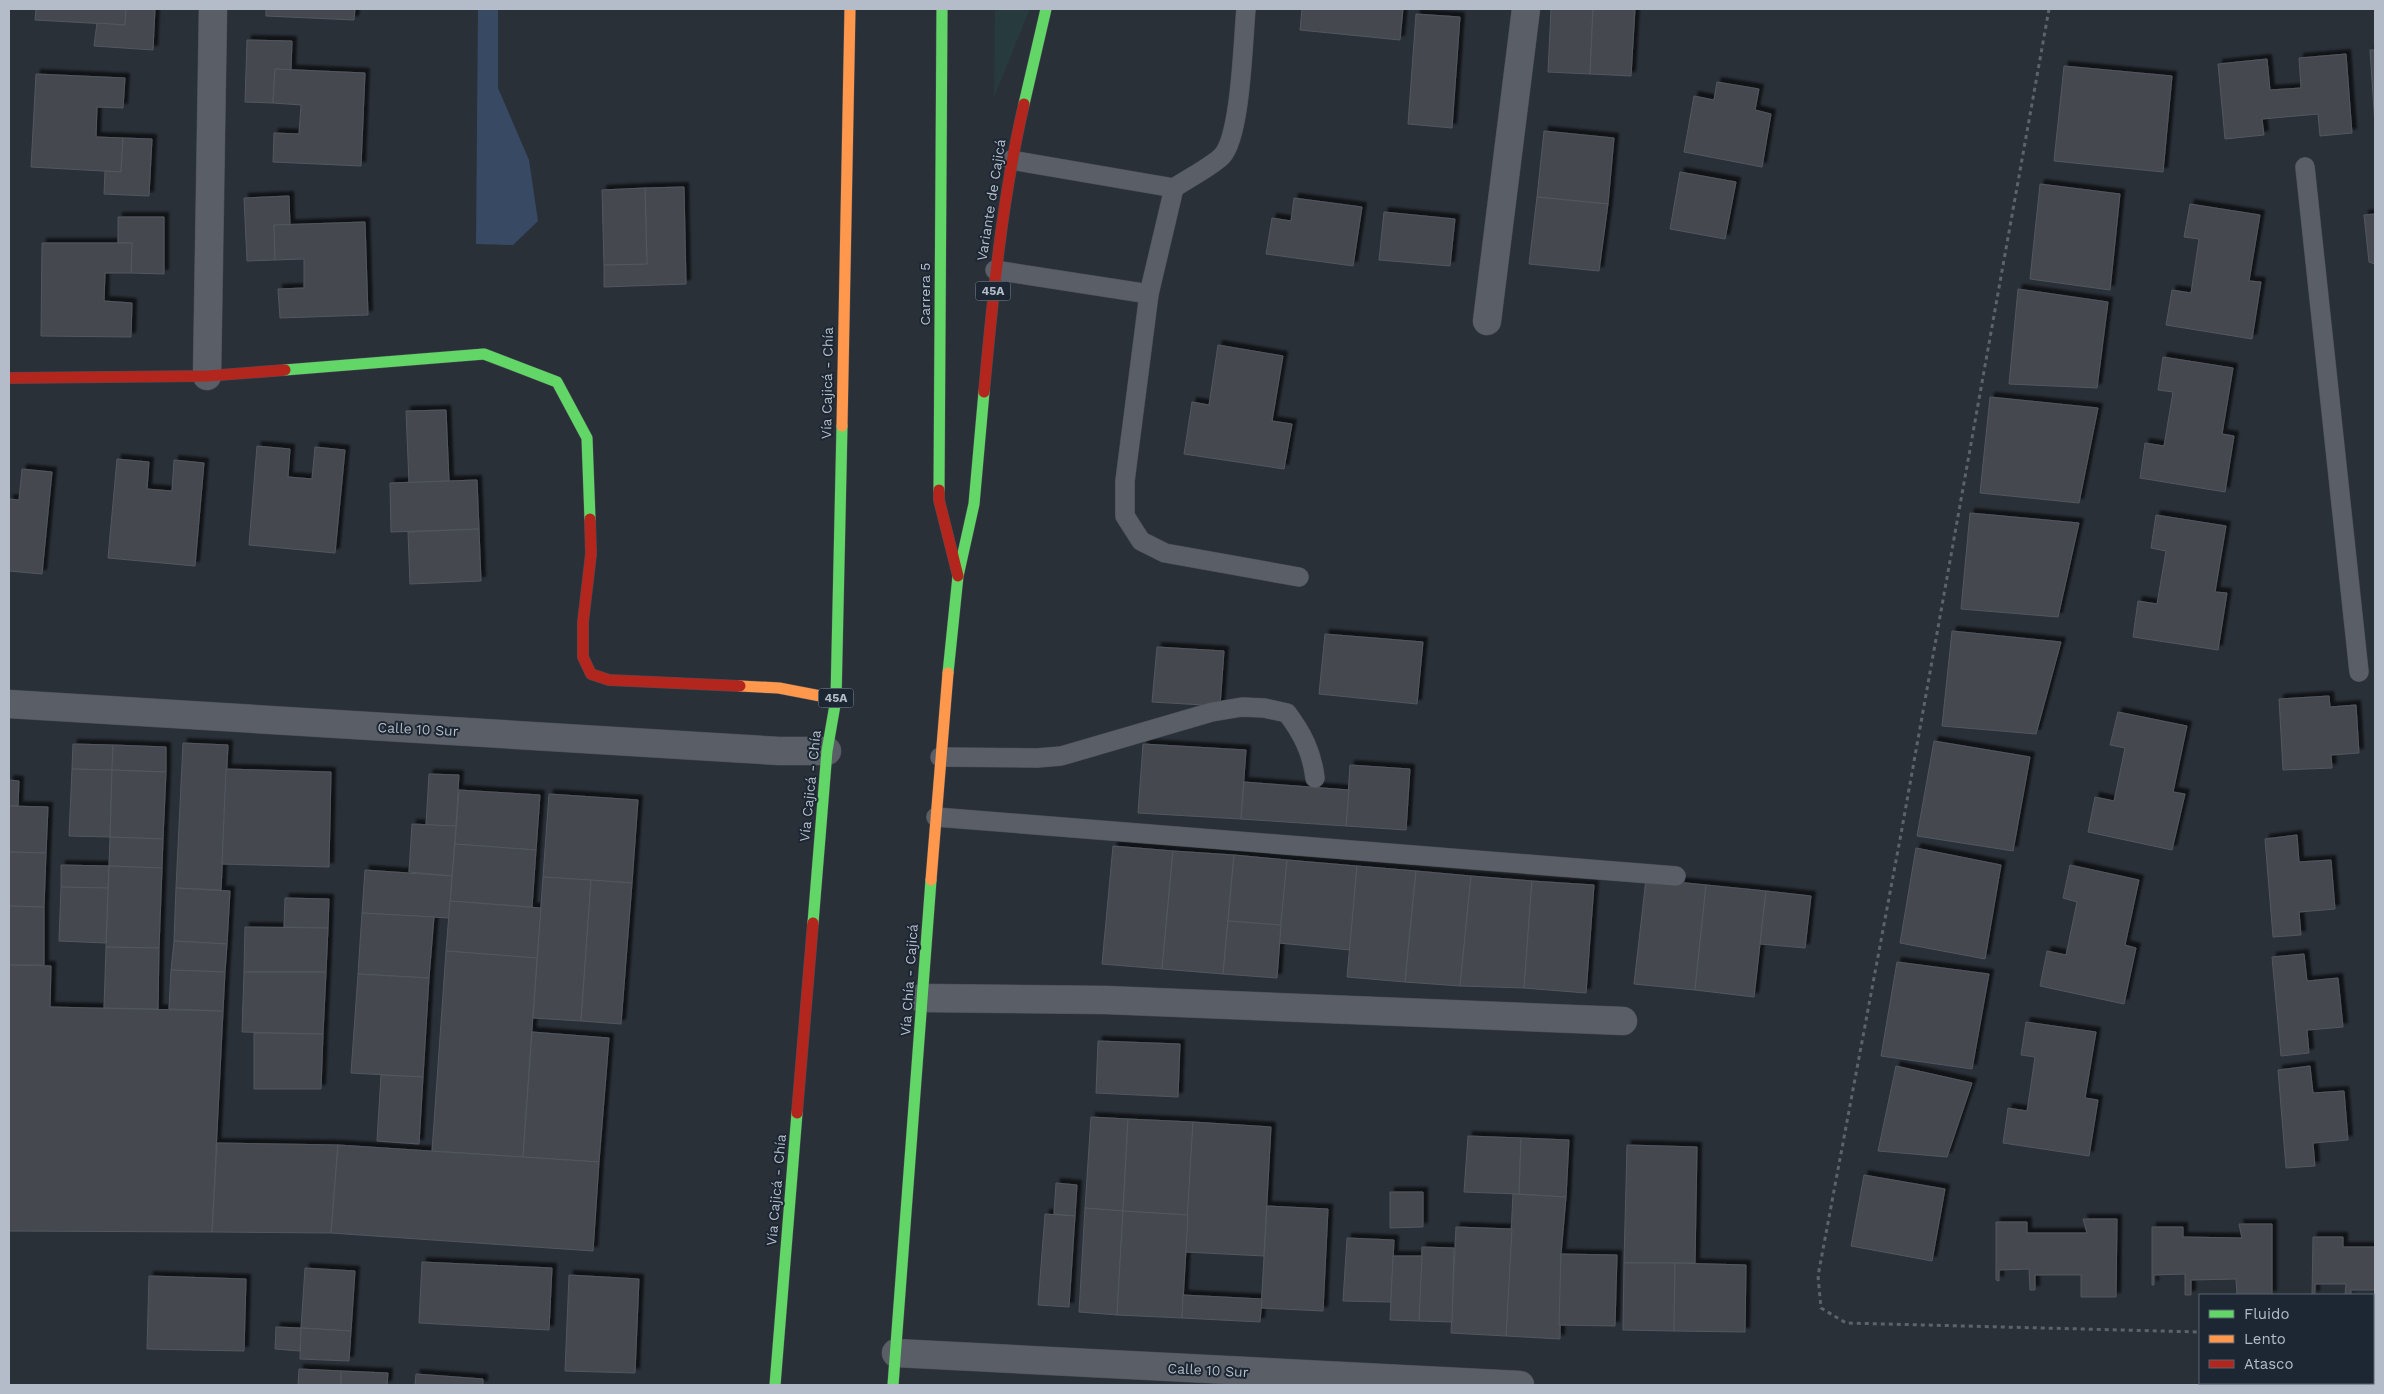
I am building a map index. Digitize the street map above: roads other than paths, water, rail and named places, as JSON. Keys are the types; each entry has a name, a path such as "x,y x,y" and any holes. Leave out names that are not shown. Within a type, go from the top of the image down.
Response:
{"main road":[{"name":"Vía Cajicá - Chía","path":"775,1385 827,751 836,699 850,9"},
{"name":"Carrera 5","path":"942,9 939,500 958,576"},
{"name":"Variante de Cajicá","path":"958,576 974,504 995,270 1011,160 1046,9"},
{"path":"9,378 207,376 484,354 557,382 587,438 591,554 583,622 583,658 591,674 609,680 779,688 836,699"},
{"name":"Vía Chía - Cajicá","path":"893,1385 940,757 958,576"}],"street":[{"path":"207,376 213,9"},
{"path":"1487,322 1526,9"},
{"name":"Calle 10 Sur","path":"9,704 779,751 827,751"},
{"path":"922,998 1106,1000 1623,1021"},
{"name":"Calle 10 Sur","path":"896,1353 1520,1385"}],"lane":[{"path":"1246,9 1235,123 1230,142 1222,156 1174,188 1149,294 1125,481 1124,516 1141,541 1165,553 1299,577"},
{"path":"1011,160 1174,188"},
{"path":"2305,167 2358,672"},
{"path":"995,270 1149,294"},
{"path":"940,757 1037,758 1061,756 1212,712 1242,708 1264,708 1287,713 1302,733 1313,761 1315,778"},
{"path":"936,817 1676,876"}],"water":[{"path":"478,9 498,9 498,88 529,160 538,221 513,245 476,244"}]}
